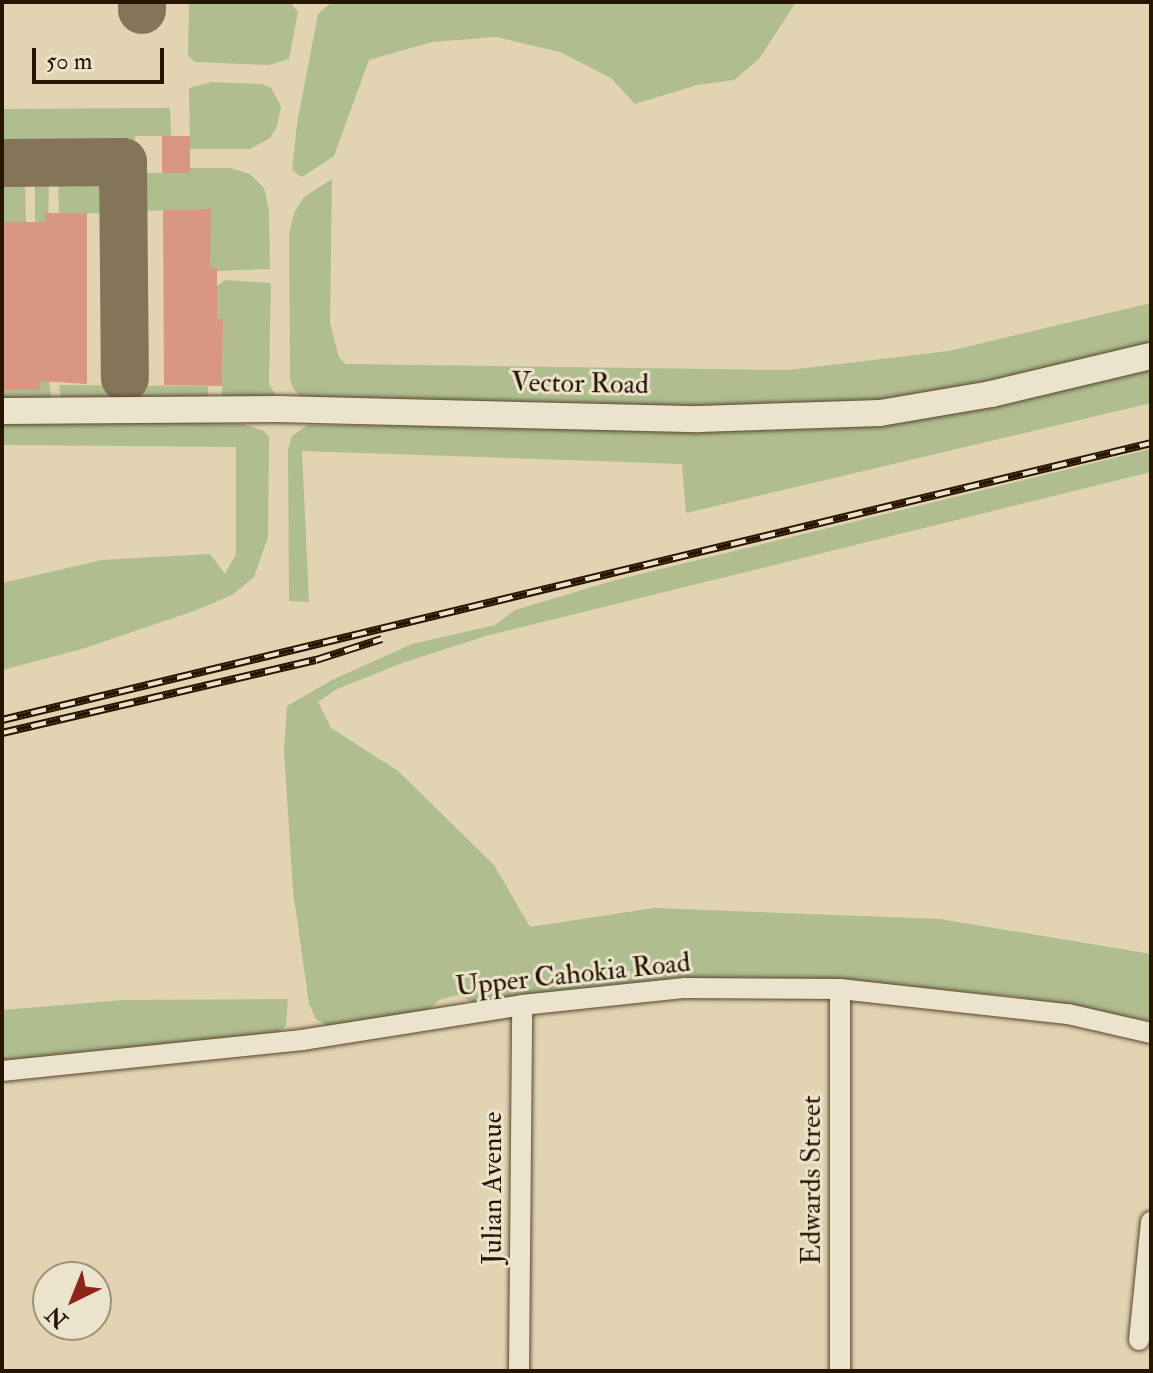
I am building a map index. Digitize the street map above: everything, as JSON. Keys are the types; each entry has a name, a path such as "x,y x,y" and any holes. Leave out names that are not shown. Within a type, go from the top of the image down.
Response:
{"street":[{"name":"Vector Road","path":"2,411 277,409 699,419 880,413 991,394 1151,356"},
{"name":"Upper Cahokia Road","path":"2,1071 302,1040 522,1005 685,988 840,989 1068,1014 1151,1033"},
{"name":"Edwards Street","path":"840,989 840,1371"},
{"name":"Julian Avenue","path":"519,1371 522,1005"},
{"path":"1139,1340 1151,1222"}],"green space":[{"path":"189,2 290,2 298,12 289,59 269,65 195,62 188,56"},
{"path":"332,2 796,2 759,59 734,80 697,85 635,104 611,78 560,52 496,37 432,42 369,60 334,156 302,177 292,170 297,124 318,14"},
{"path":"212,82 262,84 271,88 281,106 277,126 270,138 250,149 190,149 189,88"},
{"path":"170,108 171,136 135,136 135,149 2,149 2,109"},
{"path":"190,168 230,168 250,174 264,188 269,211 270,269 217,271 217,267 210,267 210,209 135,211 135,173 190,173"},
{"path":"100,175 111,187 111,213 59,214 58,177"},
{"path":"2,176 20,176 25,181 26,222 2,222"},
{"path":"39,177 49,177 46,343 51,399 2,400 38,222 35,222 35,182"},
{"path":"332,179 330,323 339,357 345,364 789,370 949,351 1151,303 1151,350 904,399 793,408 305,402 293,388 290,379 289,233 295,211 304,197"},
{"path":"225,280 271,283 269,384 277,398 225,403 222,394 223,320 217,319 217,286"},
{"path":"1151,370 1151,403 686,513 682,464 302,451 309,602 289,601 288,449 292,436 308,425 520,426 978,409"},
{"path":"59,385 208,386 208,399 61,400"},
{"path":"2,422 244,424 264,431 269,437 268,537 254,577 232,595 194,611 82,649 2,670 2,583 102,560 210,554 225,574 236,554 236,447 2,445"},
{"path":"1151,449 1151,472 486,636 405,662 337,689 318,702 331,728 398,771 494,865 530,927 654,908 940,919 1151,954 1151,1021 1012,996 891,986 477,1004 458,995 439,1000 422,1015 331,1028 316,1019 309,1004 293,891 284,751 287,706 332,680 412,644 495,625 515,610 612,581"},
{"path":"288,999 286,1026 274,1035 2,1065 2,1010 123,1000"}],"building":[{"path":"162,136 190,136 190,173 162,173"},
{"path":"211,209 210,267 217,267 217,319 223,319 222,386 164,385 163,210"},
{"path":"45,213 87,213 87,384 40,381 40,390 2,390 2,222 45,222"}],"taxiway":[{"path":"142,2 142,10"},
{"path":"2,163 123,162 125,378"}],"railway":[{"path":"2,720 1151,443"},
{"path":"2,733 316,660 382,639"}]}
